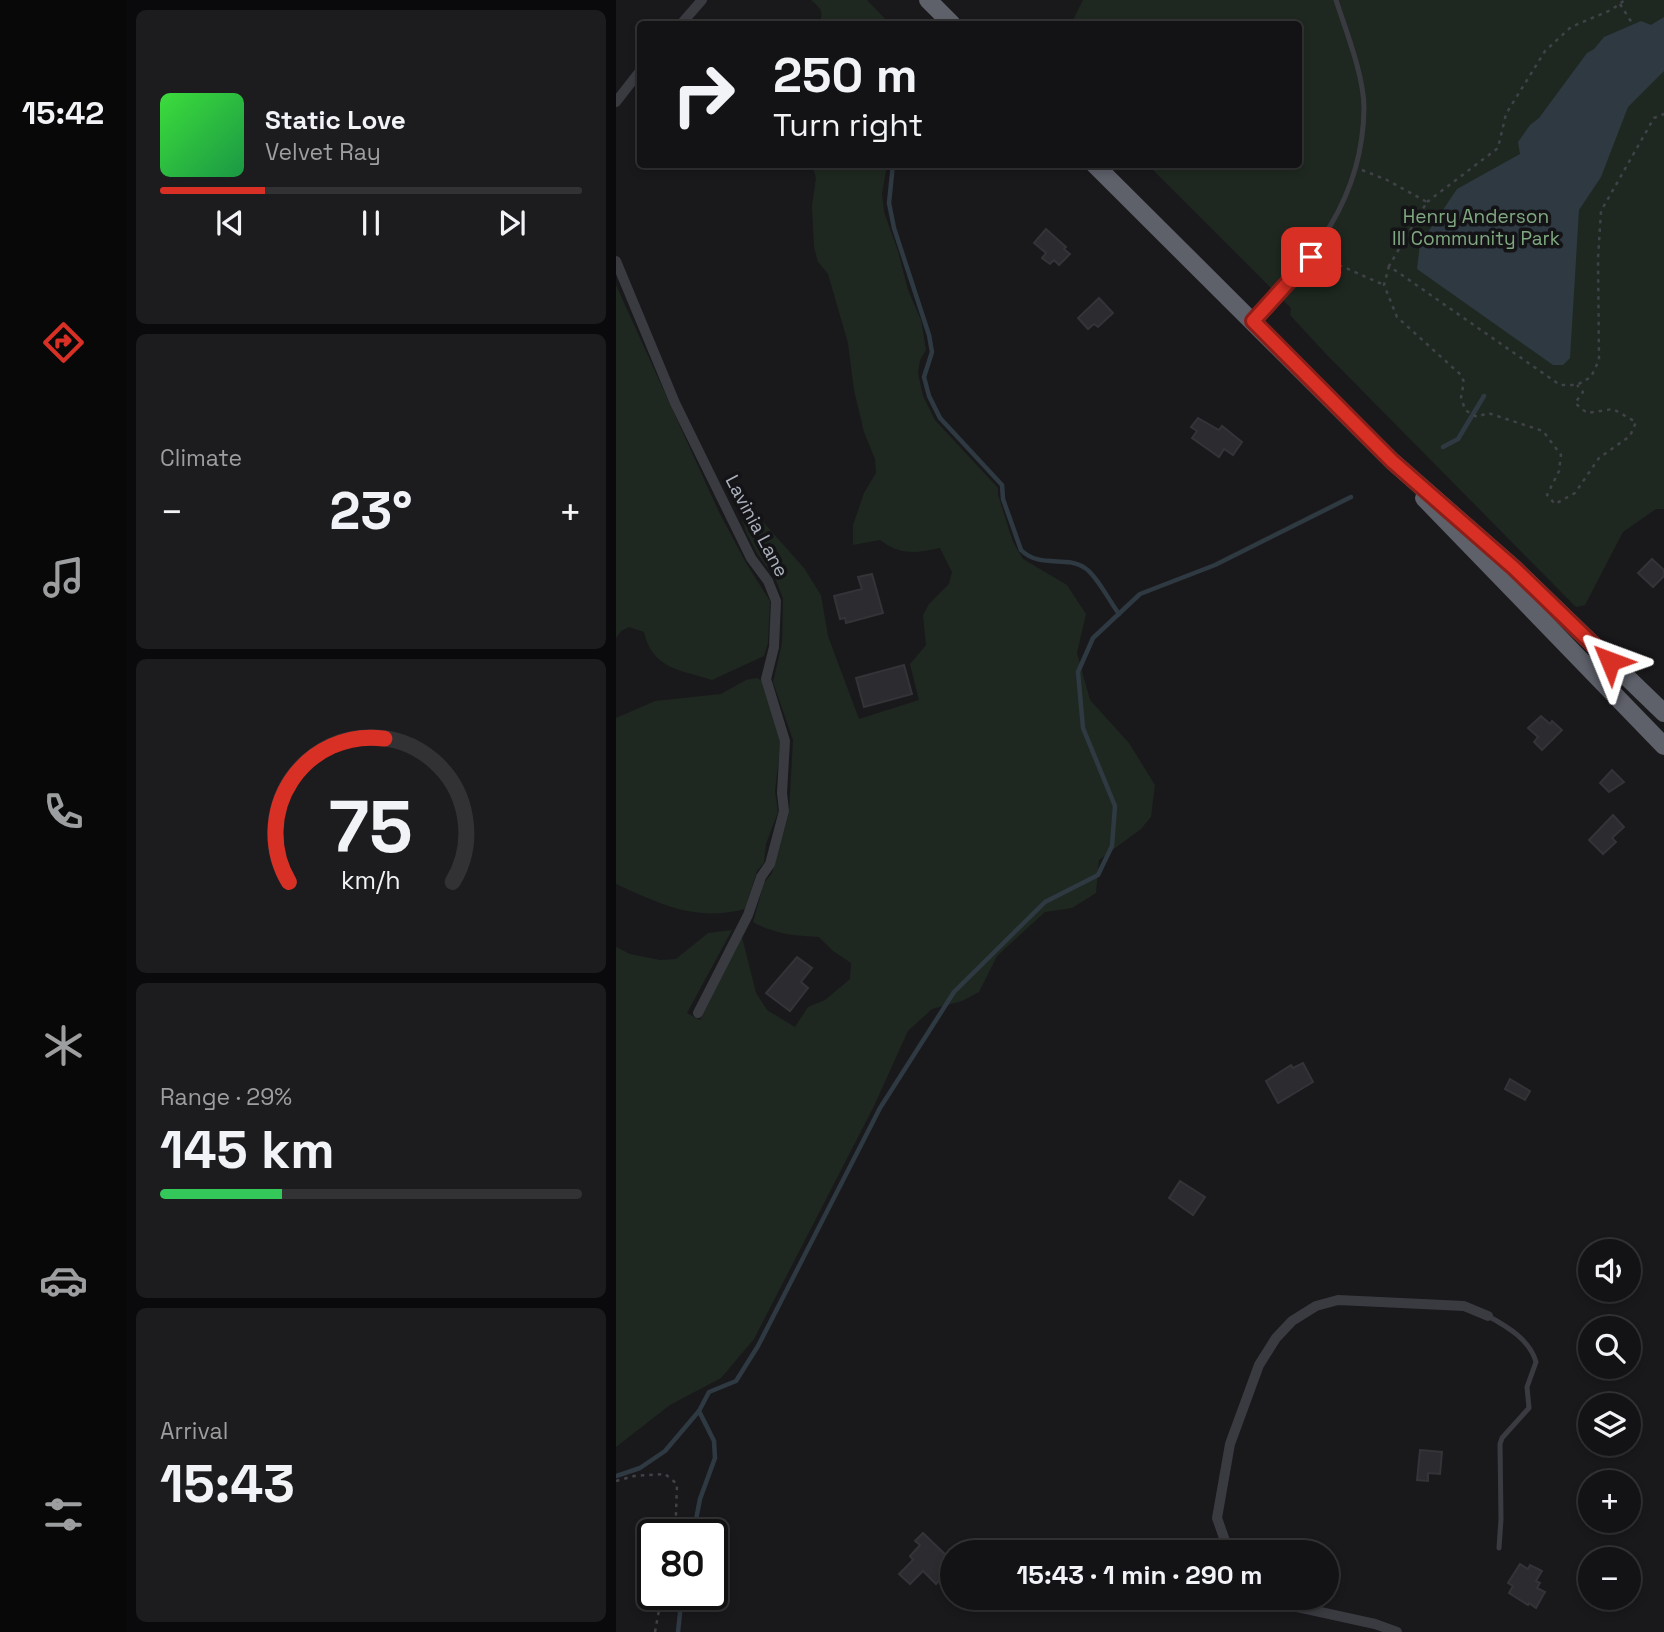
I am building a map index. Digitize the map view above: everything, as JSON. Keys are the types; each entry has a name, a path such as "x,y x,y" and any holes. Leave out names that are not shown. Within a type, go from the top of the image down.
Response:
{"highway":[{"path":"928,0 949,21"},
{"path":"1098,168 1392,461 1514,568 1664,713"},
{"path":"1392,461 1440,517 1664,746"}],"street":[{"path":"684,21 702,0"},
{"path":"616,102 637,75"},
{"name":"Lavinia Lane","path":"616,261 675,403 751,558 768,581 776,601 774,647 766,679 785,741 782,793 784,811 770,864 761,877 745,922 698,1013"},
{"path":"1225,1540 1217,1518 1230,1444 1259,1365 1276,1338 1292,1321 1316,1306 1338,1300 1464,1306 1488,1316"},
{"path":"1313,1610 1375,1623 1397,1632"}],"lane":[{"path":"1253,321 1294,278 1327,234 1345,198 1356,167 1364,107 1354,55 1336,0"},
{"path":"1488,1316 1528,1345 1536,1363 1527,1387 1529,1408 1502,1438 1500,1444 1499,1548"}],"path":[{"path":"1577,385 1583,391 1575,403 1587,413 1613,409 1636,422 1630,436 1599,458 1575,493 1555,504 1547,495 1559,471 1561,456 1543,431 1488,413 1477,417 1465,410 1461,397 1464,382 1461,375 1397,317 1384,285 1390,266 1427,202 1498,148 1506,114 1545,51 1571,27 1625,0"},
{"path":"1620,4 1632,23"},
{"path":"1390,266 1560,385 1577,385 1591,377 1600,360 1598,258 1601,211 1654,118 1664,114"},
{"path":"1356,167 1427,202"},
{"path":"1339,265 1384,285"},
{"path":"616,1481 634,1476 665,1474 677,1484 675,1519"},
{"path":"655,1632 659,1610"}],"green space":[{"path":"811,0 867,0 887,21 819,21 821,11"},
{"name":"Henry Anderson III Community Park","path":"1083,0 1664,0 1664,509 1656,509 1623,532 1585,605 1576,607 1326,354 1290,315 1291,308 1151,168 1302,168 1302,21 1072,21"},
{"path":"813,168 886,168 882,193 884,212 908,290 921,320 926,350 920,360 918,373 923,396 935,420 998,488 1013,542 1023,559 1067,585 1086,614 1077,653 1090,700 1129,743 1155,785 1151,817 1141,829 1099,860 1096,893 1072,908 1045,912 997,956 979,992 962,1001 932,1009 908,1031 874,1106 754,1339 721,1378 670,1405 616,1447 616,947 630,954 660,960 676,959 708,933 732,930 687,1013 700,1020 742,937 756,993 767,1010 795,1027 808,1007 825,1000 850,979 851,963 819,937 784,934 753,922 764,883 772,873 789,813 793,740 773,682 782,643 783,598 775,578 758,555 746,532 741,515 764,523 804,568 821,595 828,636 859,719 919,700 910,664 926,645 923,615 929,604 949,584 952,572 940,548 909,552 895,549 880,540 853,545 853,525 864,493 876,473 875,459 864,432 854,390 848,343 828,274 818,262 814,247 812,206 816,178"},
{"path":"616,285 718,510 770,601 768,643 764,656 712,680 679,670 661,661 648,644 644,632 629,627 621,631 616,638"},
{"path":"757,678 764,682 781,741 775,791 778,812 766,844 764,863 757,871 745,909 694,912 663,904 616,884 616,718 655,701 721,694 746,680"}],"shaded area":[{"path":"1664,17 1664,71 1628,107 1601,177 1579,210 1570,358 1563,365 1553,365 1417,269 1420,244 1457,189 1520,154 1518,142 1530,125 1539,118 1587,53 1604,37 1641,21 1651,25"}],"building":[{"path":"1046,229 1070,254 1059,265 1054,260 1050,264 1042,258 1046,253 1034,243"},
{"path":"1099,298 1113,313 1098,327 1094,324 1088,329 1078,318"},
{"path":"1198,418 1219,430 1222,426 1242,442 1233,455 1224,449 1219,457 1192,438 1197,431 1191,427"},
{"path":"1652,559 1664,570 1664,576 1653,587 1638,573"},
{"path":"872,574 883,613 846,623 845,618 840,619 834,596 862,589 858,577"},
{"path":"904,665 912,694 864,707 856,678"},
{"path":"1541,716 1562,730 1542,750 1534,742 1538,737 1528,728"},
{"path":"1612,770 1624,782 1609,792 1600,783"},
{"path":"1613,815 1624,827 1612,838 1616,842 1603,854 1589,840"},
{"path":"797,957 812,968 801,982 808,988 790,1011 766,993"},
{"path":"1303,1063 1313,1082 1278,1103 1266,1081 1291,1065 1293,1068"},
{"path":"1510,1079 1530,1091 1525,1100 1505,1089"},
{"path":"1180,1181 1205,1197 1193,1215 1169,1198"},
{"path":"1420,1450 1442,1452 1440,1474 1428,1473 1428,1481 1417,1480"},
{"path":"923,1533 940,1549 940,1580 936,1584 923,1571 910,1584 899,1574 913,1560 910,1556 920,1545 915,1541"},
{"path":"1520,1564 1528,1569 1530,1565 1542,1571 1536,1581 1540,1583 1537,1588 1545,1592 1536,1608 1509,1593 1513,1586 1508,1583"}],"waterway":[{"path":"893,168 889,203 894,228 929,335 932,352 924,377 929,396 940,418 1002,485 1003,499 1021,550 1036,559 1070,562 1085,568 1099,583 1119,614"},
{"path":"1443,447 1458,439 1484,396"},
{"path":"616,1476 640,1468 665,1451 699,1411 709,1392 736,1381 758,1346 880,1108 954,992 1045,902 1098,875 1112,846 1115,806 1083,728 1078,672 1093,638 1140,594 1215,565 1351,497"},
{"path":"696,1519 700,1499 715,1458 714,1441 699,1411"},
{"path":"678,1632 680,1610"}],"route":[{"path":"1311,257 1253,321 1392,461 1514,568 1610,661"}]}
